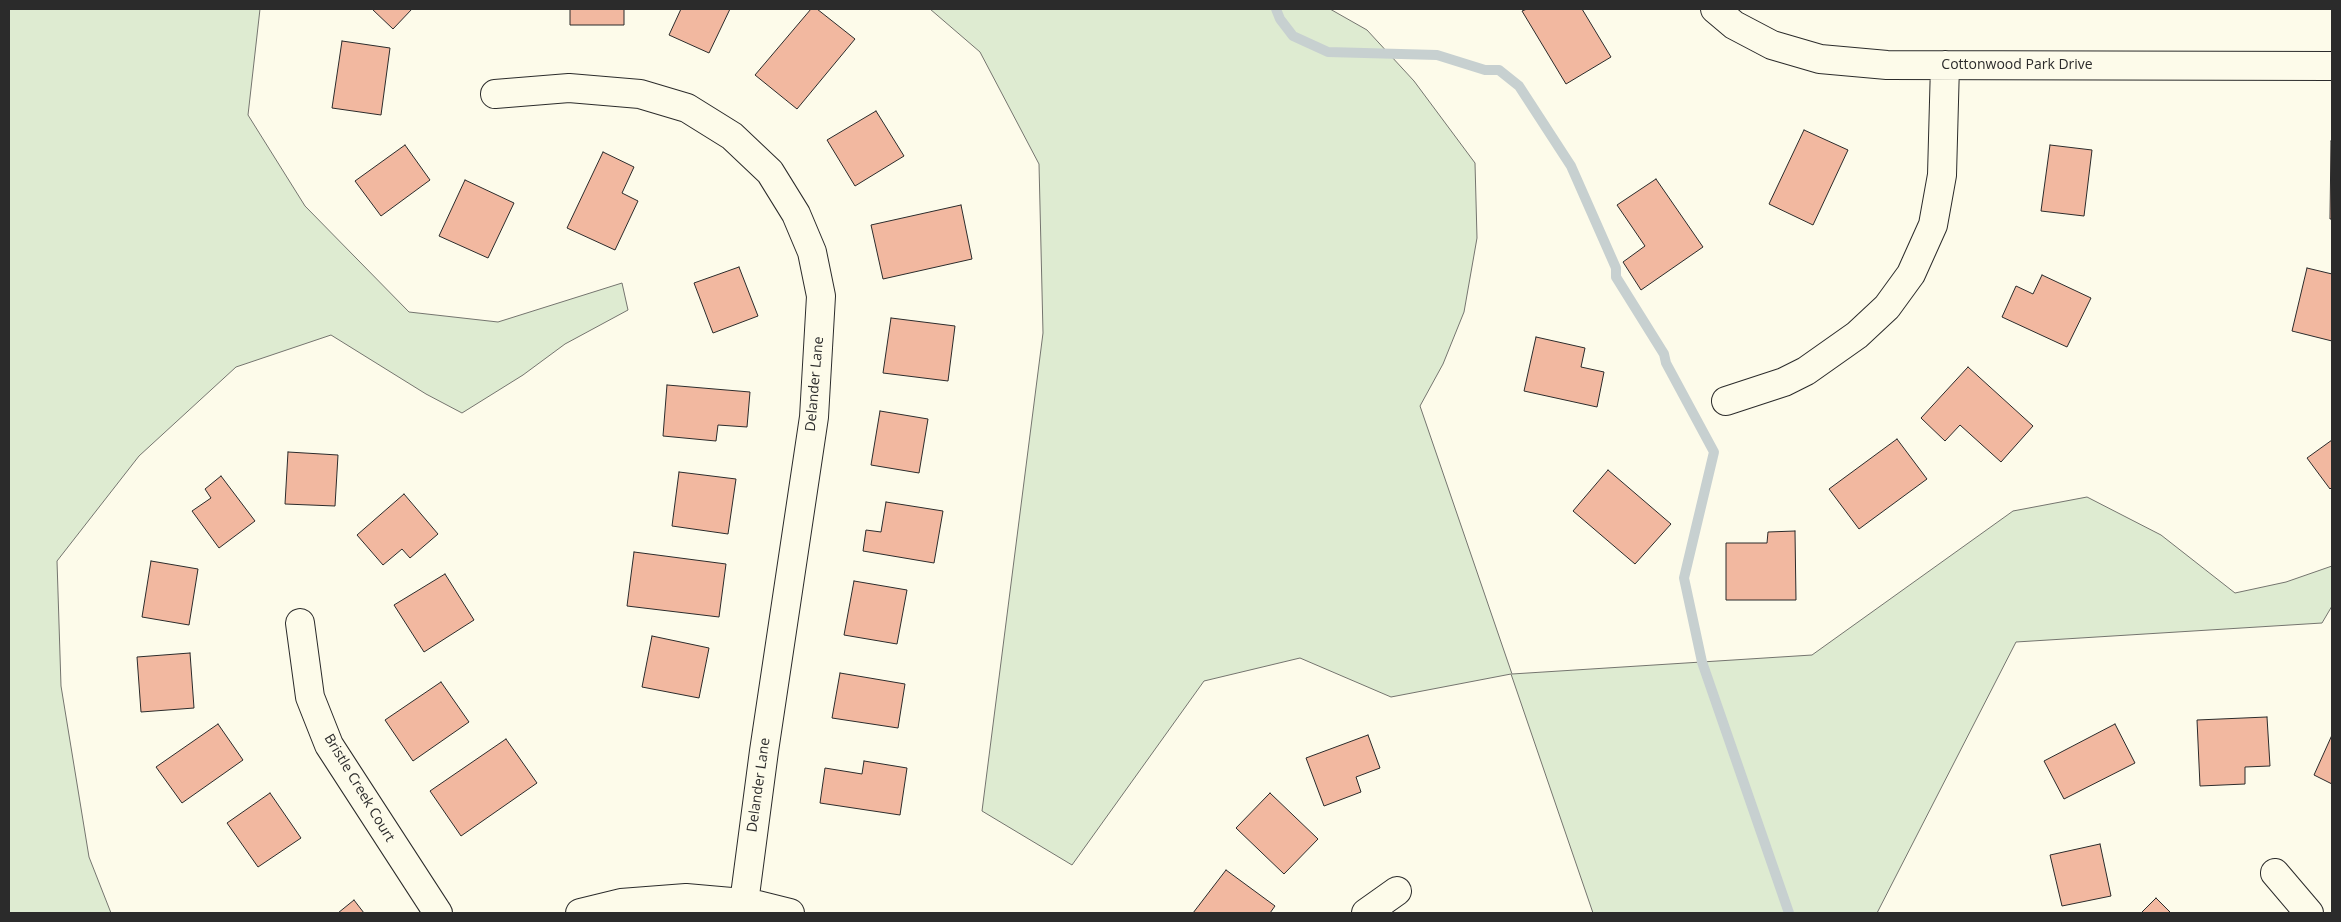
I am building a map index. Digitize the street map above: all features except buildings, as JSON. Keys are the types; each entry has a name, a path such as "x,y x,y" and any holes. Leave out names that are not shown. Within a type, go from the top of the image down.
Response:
{"street":[{"name":"Cottonwood Park Drive","path":"1715,9 1734,24 1772,45 1820,60 1887,65 2332,66"},
{"path":"1726,401 1784,382 1806,371 1857,336 1887,307 1911,274 1932,225 1942,175 1945,65"},
{"name":"Delander Lane","path":"495,94 569,88 640,94 686,108 732,136 770,172 796,214 812,252 821,296 814,417 765,741 744,903"},
{"name":"Bristle Creek Court","path":"300,623 310,697 329,744 438,913"},
{"path":"2275,873 2309,913"},
{"path":"1366,913 1398,890"},
{"path":"580,913 621,903 686,898 744,903 790,913"}],"green space":[{"path":"9,9 260,9 248,115 305,206 409,312 498,322 622,283 628,310 565,344 523,375 462,413 426,394 331,335 236,367 139,456 57,561 61,686 89,857 111,913 9,913"},
{"path":"930,9 1330,9 1367,30 1414,81 1475,163 1477,238 1464,312 1443,364 1420,406 1512,674 1812,655 2013,511 2087,497 2161,535 2235,593 2286,582 2332,566 2332,606 2322,623 2016,642 1877,913 1593,913 1511,674 1391,697 1300,658 1204,681 1072,865 982,811 1043,333 1039,164 980,52"}],"waterway":[{"path":"1276,9 1280,19 1293,36 1328,52 1437,55 1485,70 1499,70 1519,86 1571,166 1616,268 1616,277 1664,354 1666,363 1714,452 1684,578 1702,662 1789,913"}]}
